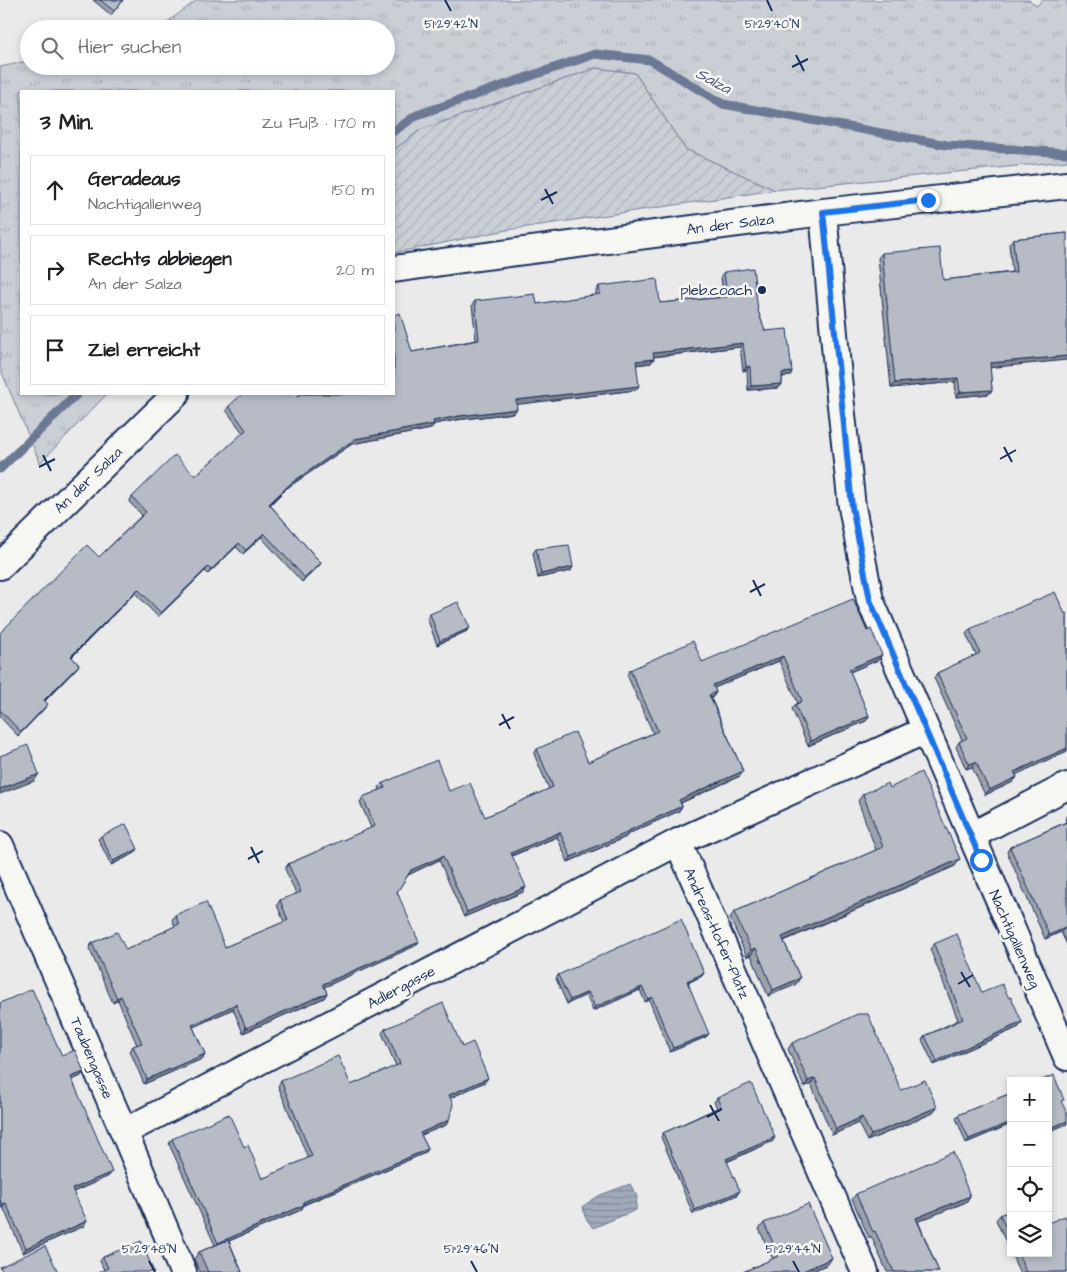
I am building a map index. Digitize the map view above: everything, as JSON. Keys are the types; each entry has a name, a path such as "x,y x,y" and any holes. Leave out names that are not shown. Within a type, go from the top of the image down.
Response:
{"street":[{"name":"An der Salza","path":"395,269 823,212 1067,185"},
{"name":"Nachtigallenweg","path":"823,212 852,507 870,600 1067,1057"},
{"name":"An der Salza","path":"0,566 175,395"},
{"path":"678,842 926,730"},
{"path":"971,836 1067,786"},
{"name":"Adlergasse","path":"124,1132 678,842"},
{"name":"Andreas-Hofer-Platz","path":"678,842 865,1272"},
{"name":"Taubengasse","path":"0,846 183,1272"}],"green space":[{"path":"197,0 1029,0 1037,6 1042,0 1067,0 1067,161 775,190 685,149 635,73 596,68 420,130 395,149 395,90 20,90 20,395 106,395 40,463 0,368 0,67 20,63 20,75 395,75 395,20 170,20"},
{"path":"596,68 635,73 685,149 775,190 507,230 395,253 395,149 420,130"}],"water":[{"path":"630,1184 637,1196 636,1210 593,1228 585,1217 583,1206 600,1195"}],"building":[{"path":"100,0 123,0 114,11"},
{"path":"1067,233 1067,356 990,363 992,390 960,392 958,378 895,383 882,253 940,248 943,280 1016,272 1013,239"},
{"path":"753,268 758,311 765,331 787,329 792,372 782,373 782,384 751,386 750,366 746,367 743,343 653,353 654,359 636,361 639,386 516,400 517,409 459,416 433,421 434,424 355,439 290,484 269,504 321,563 305,578 264,533 246,550 239,543 211,570 208,567 161,613 138,589 71,656 79,665 44,700 48,704 21,732 0,710 0,633 87,545 99,557 146,512 132,497 175,455 195,476 246,430 229,406 241,395 295,395 297,397 299,395 395,395 395,315 400,313 412,352 479,340 475,301 535,294 537,304 600,294 599,286 657,279 660,303 727,297 724,272"},
{"path":"569,545 573,567 541,574 536,549"},
{"path":"1055,592 1065,614 1067,613 1067,748 1014,772 1017,777 989,790 976,762 969,764 959,742 967,738 937,673 980,653 970,629"},
{"path":"853,599 867,631 871,629 882,655 849,669 869,716 811,741 795,705 802,701 783,656 713,685 716,692 709,695 743,771 679,800 682,806 571,857 560,832 511,853 526,887 467,912 443,856 411,870 397,892 419,942 323,984 327,993 246,1028 236,1004 192,1025 205,1054 147,1079 133,1046 142,1043 121,996 117,998 92,943 117,932 126,950 179,924 175,915 206,902 225,947 288,920 280,900 301,892 288,864 375,826 363,797 385,788 383,783 437,760 449,791 470,783 485,817 553,787 537,749 575,732 588,762 658,731 630,670 693,641 702,662"},
{"path":"458,602 470,628 440,641 430,614"},
{"path":"28,745 39,774 0,789 0,756"},
{"path":"921,772 960,859 782,937 800,978 773,990 756,948 751,950 734,912 883,847 863,794 888,783 890,788"},
{"path":"1067,822 1067,933 1065,928 1049,935 1010,847"},
{"path":"126,824 138,849 113,861 101,836"},
{"path":"681,919 704,973 687,981 709,1034 673,1048 652,997 648,999 642,987 595,1007 588,992 570,1000 558,975"},
{"path":"957,934 982,993 1002,984 1009,998 1011,997 1022,1022 937,1061 925,1036 963,1019 934,944"},
{"path":"32,989 62,1056 75,1050 84,1072 71,1077 112,1172 72,1189 87,1221 26,1248 6,1203 2,1204 0,1199 0,1003"},
{"path":"443,1003 462,1047 473,1042 488,1078 449,1095 453,1104 449,1120 420,1133 428,1149 303,1202 304,1205 218,1243 172,1139 229,1114 244,1147 248,1145 262,1179 312,1156 281,1081 338,1056 351,1085 400,1064 385,1029"},
{"path":"858,1014 868,1014 901,1090 925,1080 937,1107 871,1135 862,1117 836,1129 815,1078 808,1081 792,1043"},
{"path":"1054,1075 1064,1100 1061,1101 1067,1113 1067,1121 1052,1127 1052,1077 1049,1077"},
{"path":"751,1083 775,1137 726,1159 740,1191 695,1210 663,1133 721,1107 717,1098"},
{"path":"1007,1095 1007,1124 969,1139 958,1115"},
{"path":"953,1152 970,1196 916,1218 939,1272 894,1272 856,1194"},
{"path":"808,1204 832,1258 801,1272 743,1272 779,1256 764,1223"},
{"path":"1007,1212 1007,1230 1000,1215"},
{"path":"1065,1216 1067,1221 1067,1272 1026,1272 1020,1257 1052,1257 1052,1221"},
{"path":"228,1240 242,1272 208,1272 199,1252"},
{"path":"141,1241 154,1272 99,1272 108,1268 103,1257"},
{"path":"45,1246 58,1272 3,1272 0,1267"}],"waterway":[{"name":"Salza","path":"395,130 417,115 595,54 650,60 723,104 947,145 1067,153"},
{"name":"Salza","path":"0,469 76,395"}],"place":[{"name":"pleb.coach","path":"762,290"}],"route":[{"path":"928,200 823,212 852,507 870,600 981,860"}]}
